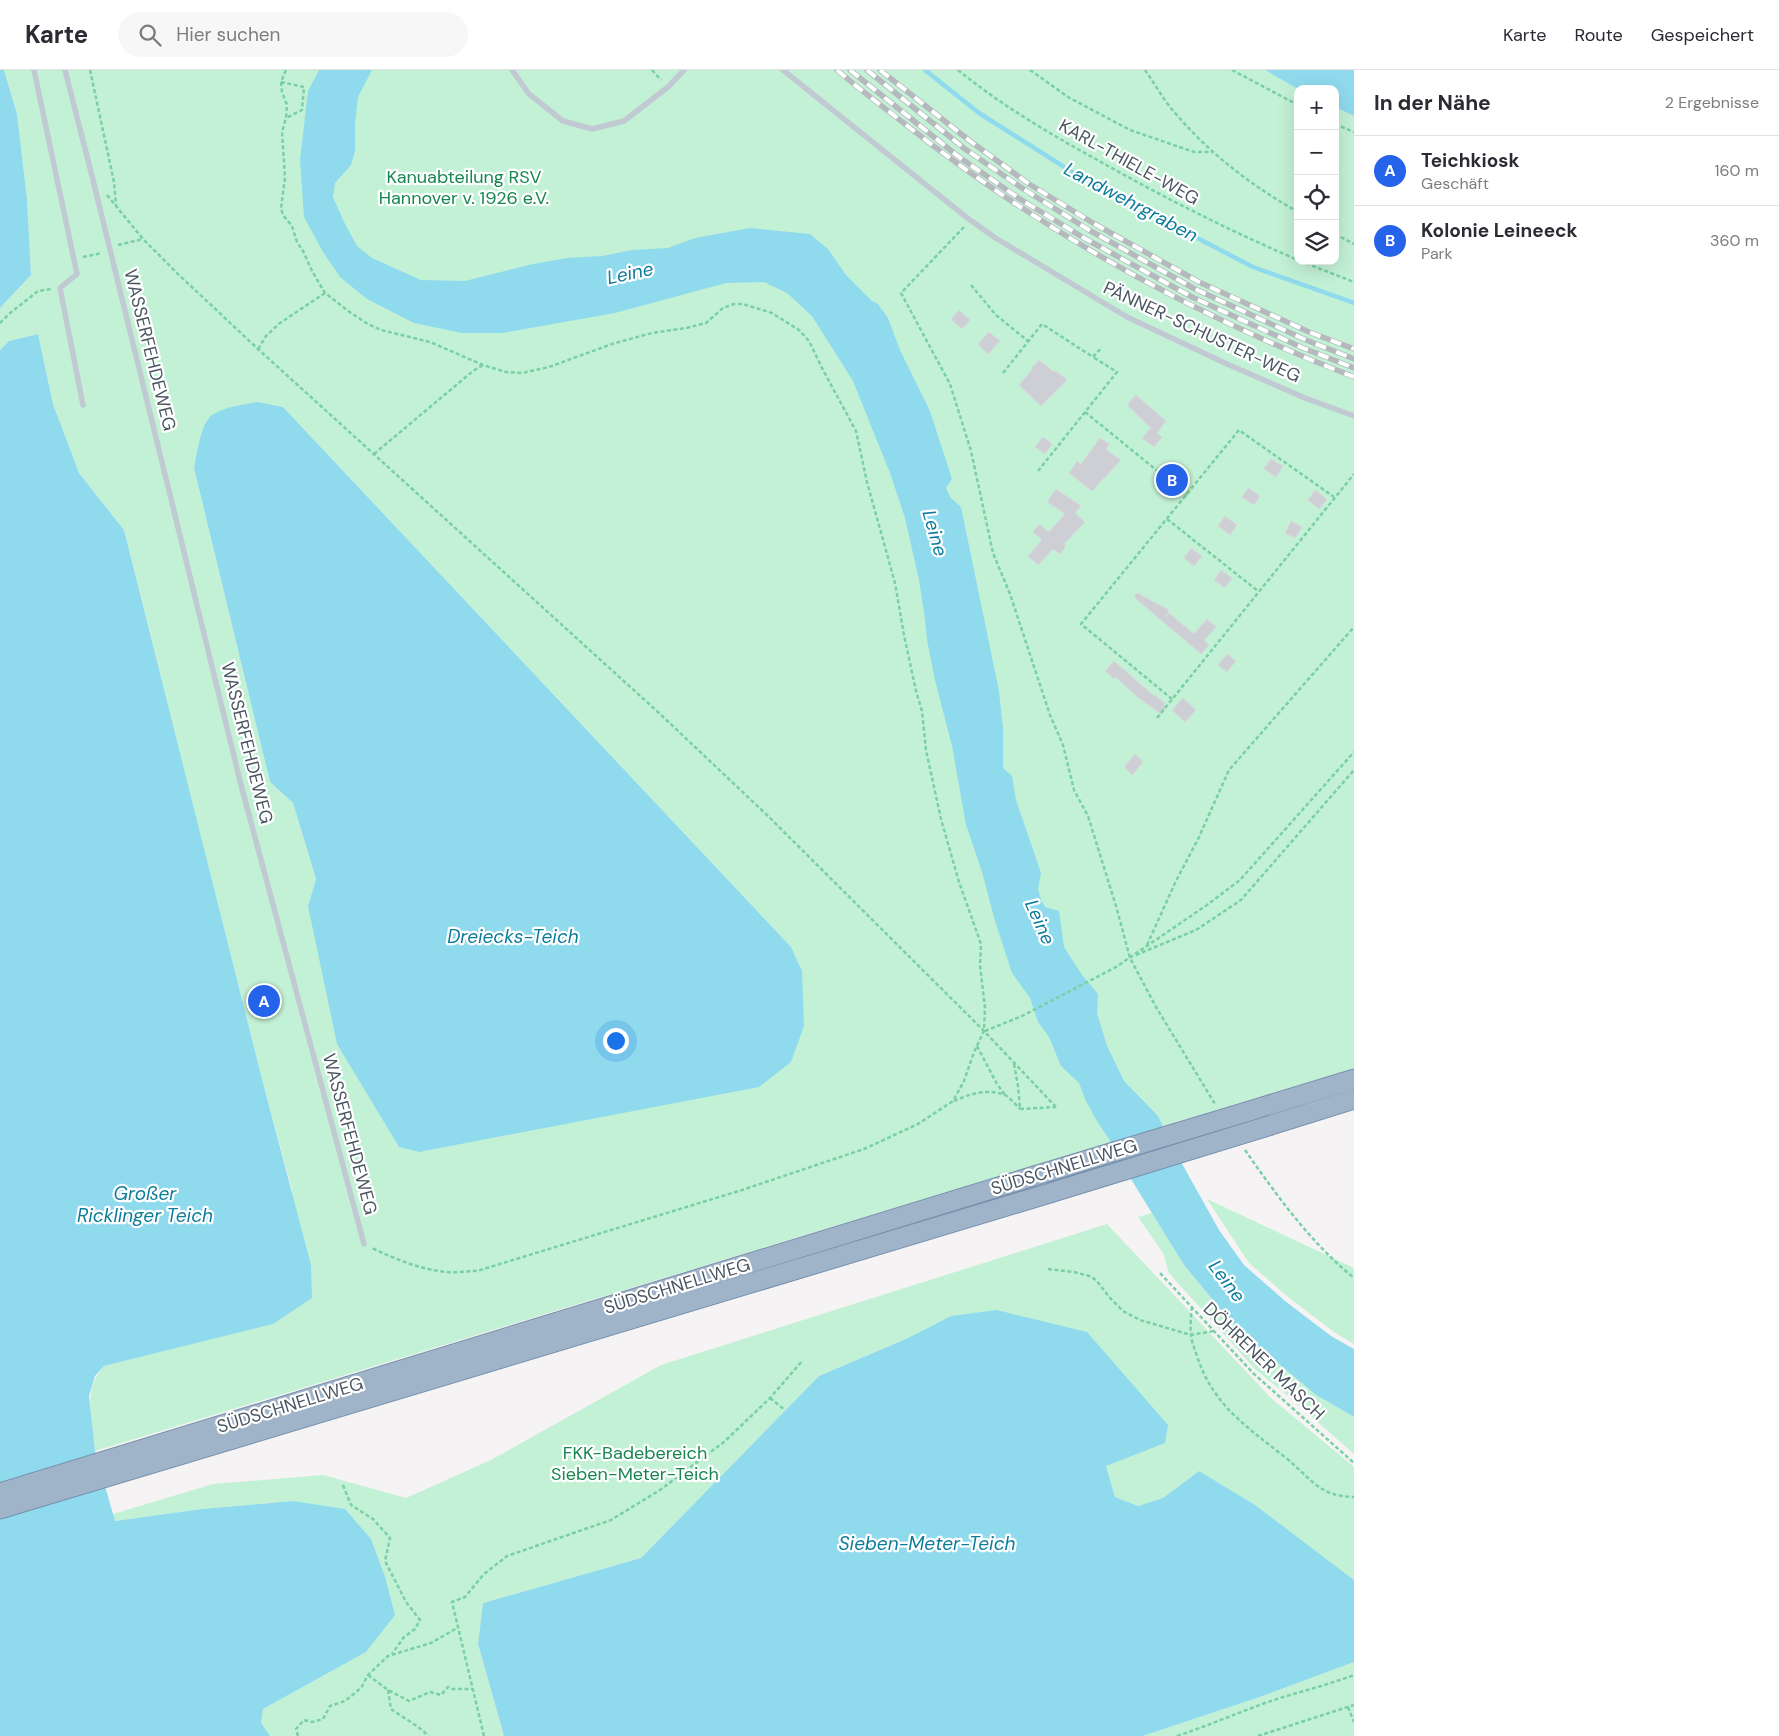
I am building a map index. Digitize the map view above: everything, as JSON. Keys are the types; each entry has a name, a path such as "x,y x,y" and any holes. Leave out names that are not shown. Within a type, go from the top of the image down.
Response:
{"highway":[{"name":"SÜDSCHNELLWEG","path":"0,1509 198,1441 1034,1176 1354,1079"},
{"name":"SÜDSCHNELLWEG","path":"0,1493 198,1441 1050,1193 1354,1099"}],"lane":[{"path":"34,70 77,274 60,288 83,405"},
{"name":"WASSERFEHDEWEG","path":"65,70 241,785 364,1244"},
{"path":"512,70 529,94 563,121 592,129 624,121 668,87 684,70"},
{"name":"PÄNNER-SCHUSTER-WEG","path":"783,70 994,238 1127,317 1227,364 1306,398 1354,416"}],"path":[{"path":"90,70 114,182 116,206"},
{"path":"286,70 281,82 282,92 287,105 282,132 285,178 281,208 283,215 292,226 297,242 304,251 312,271 325,292 351,314 368,324 381,330 430,342 483,365 506,372 522,373 548,367 603,347 644,335 706,322 724,308 734,304 743,304 772,313 799,330 809,340 856,431 866,482 895,583 904,636 922,711 926,750 941,819 959,882 981,944 980,965 985,1008 984,1031 964,1081 953,1101"},
{"path":"652,70 668,87"},
{"name":"KARL-THIELE-WEG","path":"958,70 981,90 1091,157 1196,213 1294,259"},
{"path":"1030,70 1068,96 1130,130 1194,152 1212,152"},
{"path":"1145,70 1175,113 1212,152 1270,196 1294,210"},
{"path":"1232,70 1294,103"},
{"path":"281,82 304,87 302,110 286,118"},
{"path":"1339,126 1354,132"},
{"path":"92,176 143,239 258,349 659,713 754,802 984,1031 1056,1107 1020,1109 1006,1096 988,1069 977,1046"},
{"path":"968,219 901,293 950,384 971,451 993,553 1010,594 1050,715 1064,745 1074,790 1088,816 1130,958"},
{"path":"1339,236 1354,244"},
{"path":"74,260 143,239"},
{"name":"KARL-THIELE-WEG","path":"1309,265 1354,282"},
{"path":"971,285 996,315 1028,342"},
{"path":"0,323 38,291 60,288"},
{"path":"258,349 266,336 280,322 325,292"},
{"path":"1003,373 1042,324 1117,372 1038,471"},
{"path":"1093,357 1102,347"},
{"path":"374,454 472,371 483,365"},
{"path":"1085,412 1187,495"},
{"path":"1172,699 1081,624 1239,430 1334,497"},
{"path":"1157,718 1354,474"},
{"path":"1167,520 1259,591"},
{"path":"1146,946 1175,883 1200,837 1230,770 1354,627"},
{"path":"984,1031 1022,1016 1116,967 1200,910 1240,880 1354,752"},
{"path":"1130,958 1196,930 1241,900 1354,770"},
{"path":"1014,1063 1020,1109"},
{"path":"364,1244 391,1257 420,1267 448,1272 477,1271 742,1190 864,1149 918,1124 953,1101 978,1092 990,1092 1006,1096"},
{"path":"1048,1268 1089,1276 1096,1280 1123,1311 1140,1320 1191,1335 1214,1331"},
{"name":"DÖHRENER MASCH","path":"1160,1273 1253,1373 1354,1463"},
{"path":"1192,1307 1191,1335 1201,1369 1218,1398 1234,1416 1289,1460 1316,1485 1332,1495 1354,1497"},
{"path":"484,1736 452,1602 465,1597 484,1574 507,1556 611,1520 660,1490 724,1442 770,1398 803,1360"},
{"path":"770,1398 784,1410"},
{"path":"298,1736 296,1729 300,1723 304,1720 312,1722 323,1718 330,1706 345,1701 361,1688 368,1675 392,1654 404,1637 416,1629 420,1620 406,1602 385,1561 390,1538 373,1519 351,1504 343,1486"},
{"path":"392,1654 431,1643 458,1627"},
{"path":"368,1675 388,1690 409,1702 430,1692 441,1695 448,1687 452,1689 473,1689"},
{"path":"1177,1736 1265,1703 1321,1687 1354,1675"},
{"path":"388,1690 391,1709 405,1720 420,1728 428,1736"},
{"path":"1258,1736 1354,1706"},
{"path":"1348,1707 1354,1722"}],"green space":[{"name":"Kanuabteilung RSV Hannover v. 1926 e.V.","path":"4,70 1265,70 1294,87 1294,265 1339,265 1339,109 1354,116 1354,1068 95,1451 90,1406 91,1396 93,1385 104,1366 273,1324 292,1190 263,1083 124,530 79,473 53,404 38,334 9,341 0,350 0,308 31,275 27,199 17,114","holes":["258,402 283,407 791,947 308,906 316,879 293,803 270,782 194,468"]},
{"path":"1207,1199 1354,1268 1354,1344 1334,1332 1288,1297 1249,1263"},
{"path":"1152,1213 1184,1265 1221,1310 1248,1338 1316,1395 1354,1417 1354,1454 1255,1369 1169,1273 1163,1253 1138,1217"},
{"name":"FKK-Badebereich Sieben-Meter-Teich","path":"1107,1224 1271,1398 1354,1467 1354,1580 1199,1471 1163,1498 1138,1506 1115,1497 1106,1466 1130,1455 951,1316 906,1339 819,1376 641,1558 483,1603 478,1644 504,1736 270,1736 260,1723 263,1709 366,1652 293,1501 202,1509 115,1521 113,1514 213,1484 323,1475 406,1498 491,1460 661,1365"},
{"path":"1354,1662 1354,1736 1143,1736 1257,1698"}],"water":[{"path":"0,70 4,70 17,114 27,199 31,275 0,308"},
{"name":"Leine","path":"319,70 372,70 358,97 355,151 351,165 335,183 333,197 357,246 372,258 421,280 465,281 533,264 567,258 602,256 632,250 668,248 695,238 750,228 810,234 828,249 846,275 872,301 878,304 888,318 900,350 930,411 952,479 946,488 950,497 961,507 999,691 1003,728 1003,768 1012,776 1016,800 1041,873 1038,889 1041,900 1045,907 1059,911 1064,947 1082,975 1098,994 1097,1013 1107,1046 1124,1081 1158,1116 1171,1144 1219,1230 1244,1265 1285,1301 1331,1336 1354,1349 1354,1417 1316,1395 1248,1338 1221,1310 1184,1265 1118,1158 1086,1101 1079,1083 1061,1066 1049,1037 1038,1022 1030,998 1012,973 966,825 952,746 927,640 919,580 905,518 890,473 853,381 812,316 787,293 764,282 726,283 615,313 503,333 462,333 414,323 367,299 340,277 323,252 304,217 300,160 308,91"},
{"path":"1265,70 1354,70 1354,116 1339,109 1339,85 1294,85 1294,87"},
{"name":"Großer Ricklinger Teich","path":"38,334 53,404 79,473 124,530 263,1083 311,1265 312,1298 273,1324 104,1366 95,1376 89,1396 95,1451 115,1521 202,1509 293,1501 345,1509 371,1539 385,1577 395,1615 366,1652 263,1709 261,1723 270,1736 0,1736 0,350 9,341"},
{"name":"Dreiecks-Teich","path":"258,402 283,407 791,947 802,971 804,1026 791,1062 759,1087 419,1152 399,1147 337,1044 308,906 316,879 293,803 270,782 194,468 201,435 209,418 225,409"},
{"name":"Sieben-Meter-Teich","path":"997,1310 1087,1332 1168,1425 1165,1443 1106,1466 1115,1497 1138,1506 1163,1498 1199,1471 1255,1505 1354,1580 1354,1662 1257,1698 1143,1736 504,1736 478,1644 483,1603 641,1558 819,1376 906,1339 951,1316"}],"building":[{"path":"959,310 970,320 962,329 951,319"},
{"path":"989,332 1000,341 988,354 978,344"},
{"path":"1039,360 1054,372 1067,379 1041,406 1019,385"},
{"path":"1136,395 1166,421 1157,433 1162,437 1154,447 1142,438 1151,428 1127,405"},
{"path":"1043,437 1052,444 1045,454 1035,447"},
{"path":"1100,438 1109,444 1106,450 1121,460 1092,491 1069,473 1077,461 1081,464"},
{"path":"1271,459 1283,466 1276,477 1264,469"},
{"path":"1248,488 1260,496 1254,505 1242,497"},
{"path":"1056,489 1081,506 1075,513 1085,522 1064,544 1066,546 1060,554 1053,549 1038,565 1028,556 1042,540 1033,532 1039,524 1049,532 1065,514 1047,502"},
{"path":"1315,490 1327,499 1319,509 1308,500"},
{"path":"1225,516 1237,525 1230,535 1218,526"},
{"path":"1291,521 1302,527 1295,538 1285,533"},
{"path":"1191,548 1202,556 1194,566 1184,558"},
{"path":"1221,570 1232,578 1225,588 1214,580"},
{"path":"1137,593 1169,610 1166,617 1169,613 1194,634 1207,619 1216,627 1204,640 1209,645 1201,654 1134,597"},
{"path":"1227,654 1236,661 1227,672 1218,665"},
{"path":"1114,661 1154,696 1165,703 1164,705 1167,707 1161,714 1136,696 1116,677 1114,679 1105,671"},
{"path":"1183,698 1196,710 1185,722 1172,710"},
{"path":"1135,754 1143,762 1132,775 1124,767"},
{"path":"267,985 274,1015 262,1017 254,988"}],"waterway":[{"name":"Landwehrgraben","path":"925,70 979,113 1080,177 1253,267 1354,303"}],"railway":[{"path":"837,70 957,163 1064,235 1177,298 1294,353 1354,377"},
{"path":"850,70 959,157 1020,199 1084,238 1192,297 1303,348 1354,368"},
{"path":"867,70 965,149 1025,190 1089,230 1195,289 1306,340 1354,359"},
{"path":"880,70 970,141 1029,184 1093,223 1199,282 1309,332 1354,349"}],"place":[{"name":"Kolonie Leineeck","path":"1172,480"},
{"name":"Teichkiosk","path":"264,1001"}]}
